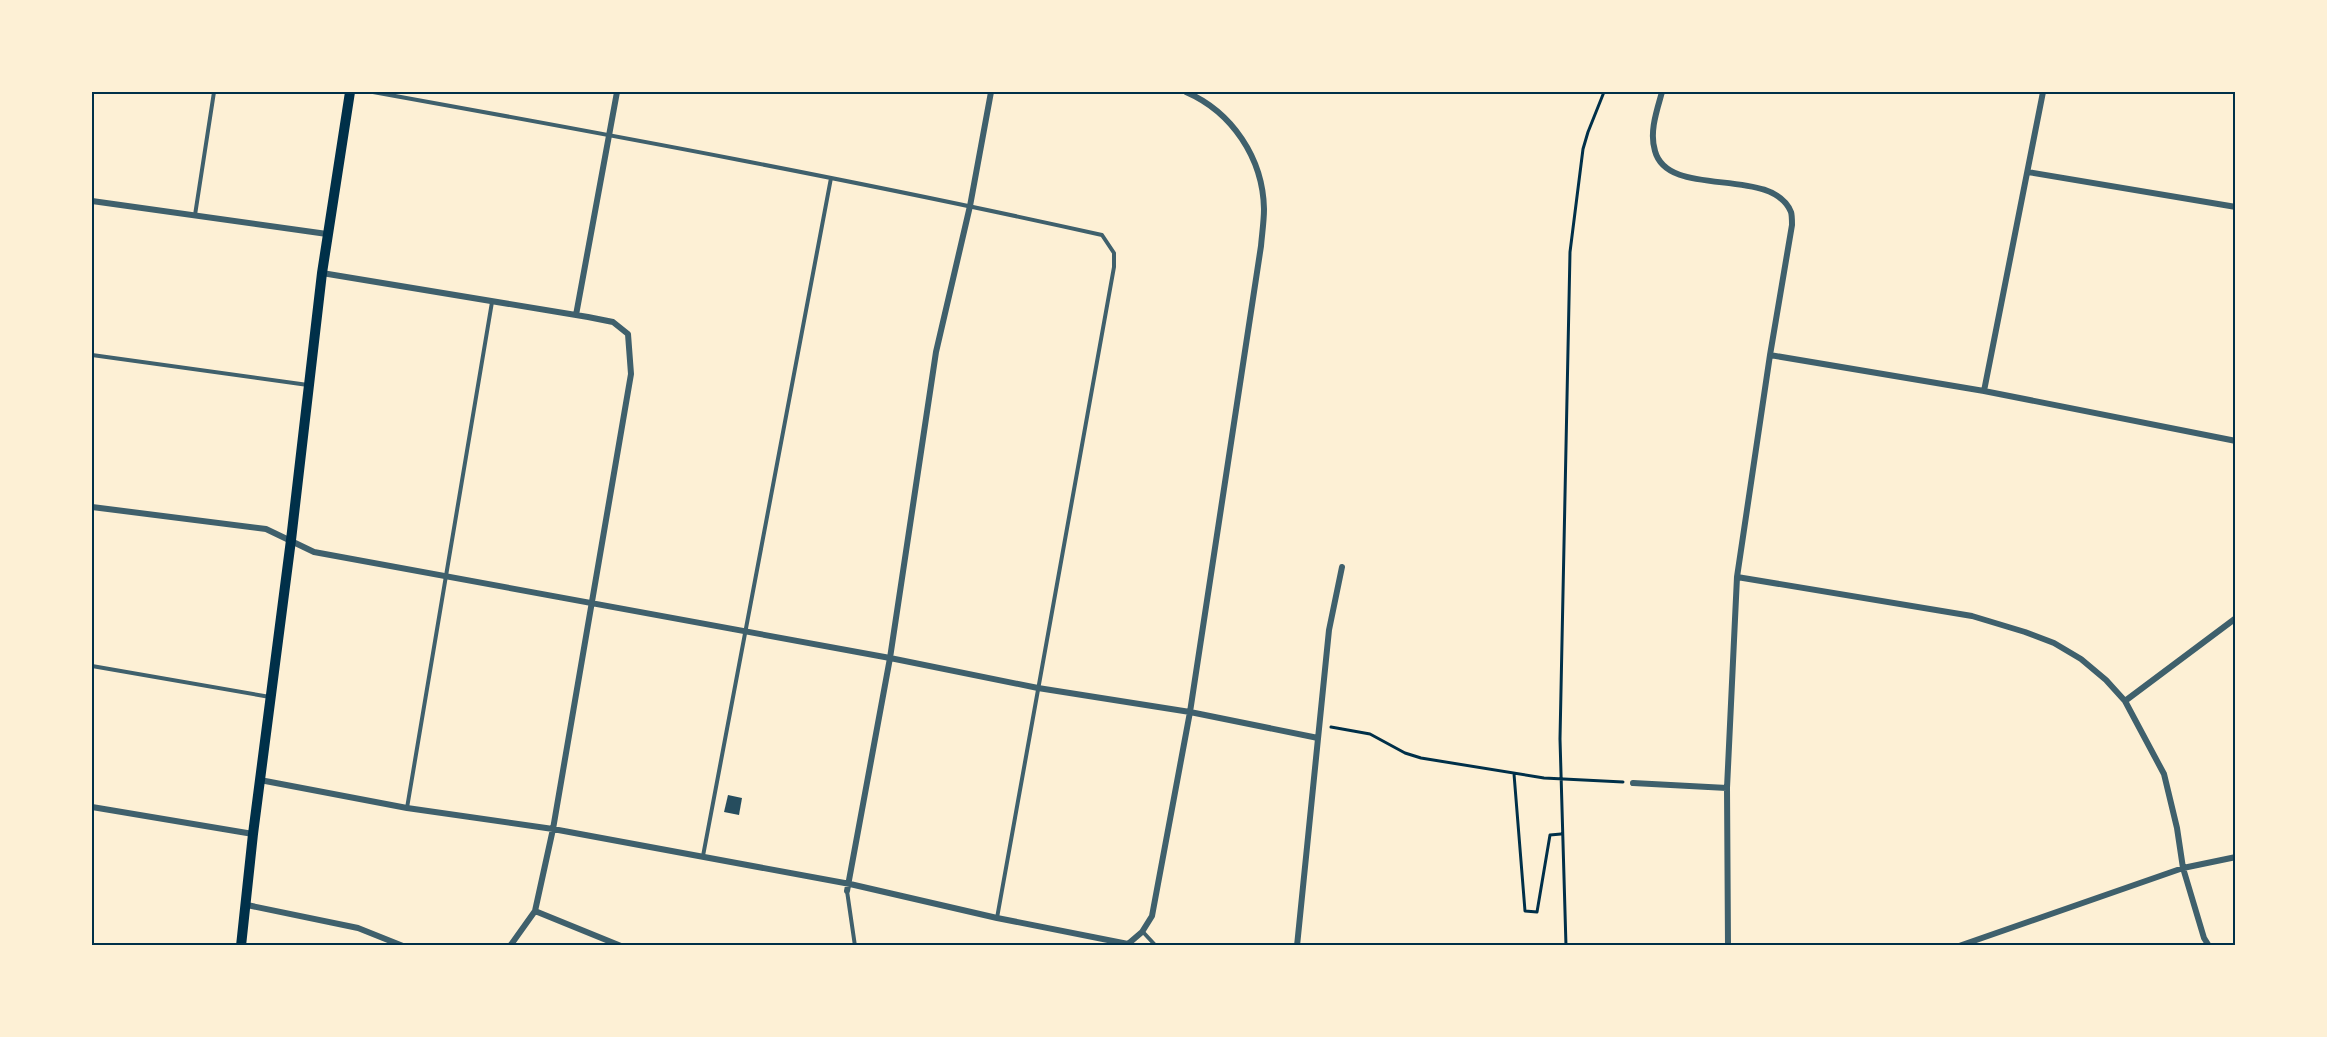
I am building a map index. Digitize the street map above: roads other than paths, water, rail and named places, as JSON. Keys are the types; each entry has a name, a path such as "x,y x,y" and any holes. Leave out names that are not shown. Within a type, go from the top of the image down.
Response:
{"main road":[{"path":"241,945 322,273 350,92"}],"street":[{"path":"576,315 617,92"},
{"path":"849,887 890,658 936,352 970,206 991,92"},
{"path":"260,780 408,808 553,829 702,857 1127,945 1142,932 1152,916 1190,712 1257,281 1264,208 1259,173 1243,139 1217,109 1186,92"},
{"path":"1662,92 1655,119 1655,152 1663,167 1677,175 1745,185 1768,191 1782,200 1791,212 1792,225 1737,577 1727,788 1728,945"},
{"path":"1984,391 2043,92"},
{"path":"2028,172 2235,207"},
{"path":"92,201 327,234"},
{"path":"322,273 613,322 628,334 631,374 553,829 535,911 510,945"},
{"path":"1770,355 1984,391 2235,441"},
{"path":"92,507 266,529 314,552 890,658 1038,688 1190,712 1318,738"},
{"path":"1297,945 1329,630 1342,567"},
{"path":"1737,577 1972,616 2054,643 2081,659 2106,680 2125,701 2164,774 2177,828 2183,868 2204,938 2209,945"},
{"path":"2125,701 2235,618"},
{"path":"1633,783 1727,788"},
{"path":"92,807 253,834"},
{"path":"1959,945 2183,868 2235,857"},
{"path":"247,905 358,928 403,945"},
{"path":"535,911 621,945"}],"lane":[{"path":"195,215 214,92"},
{"path":"373,92 831,178 1102,235 1114,254 1114,267 997,918"},
{"path":"702,857 831,178"},
{"path":"408,808 492,302"},
{"path":"92,355 309,385"},
{"path":"92,666 271,697"},
{"path":"849,887 855,945"},
{"path":"1142,932 1156,945"}]}
